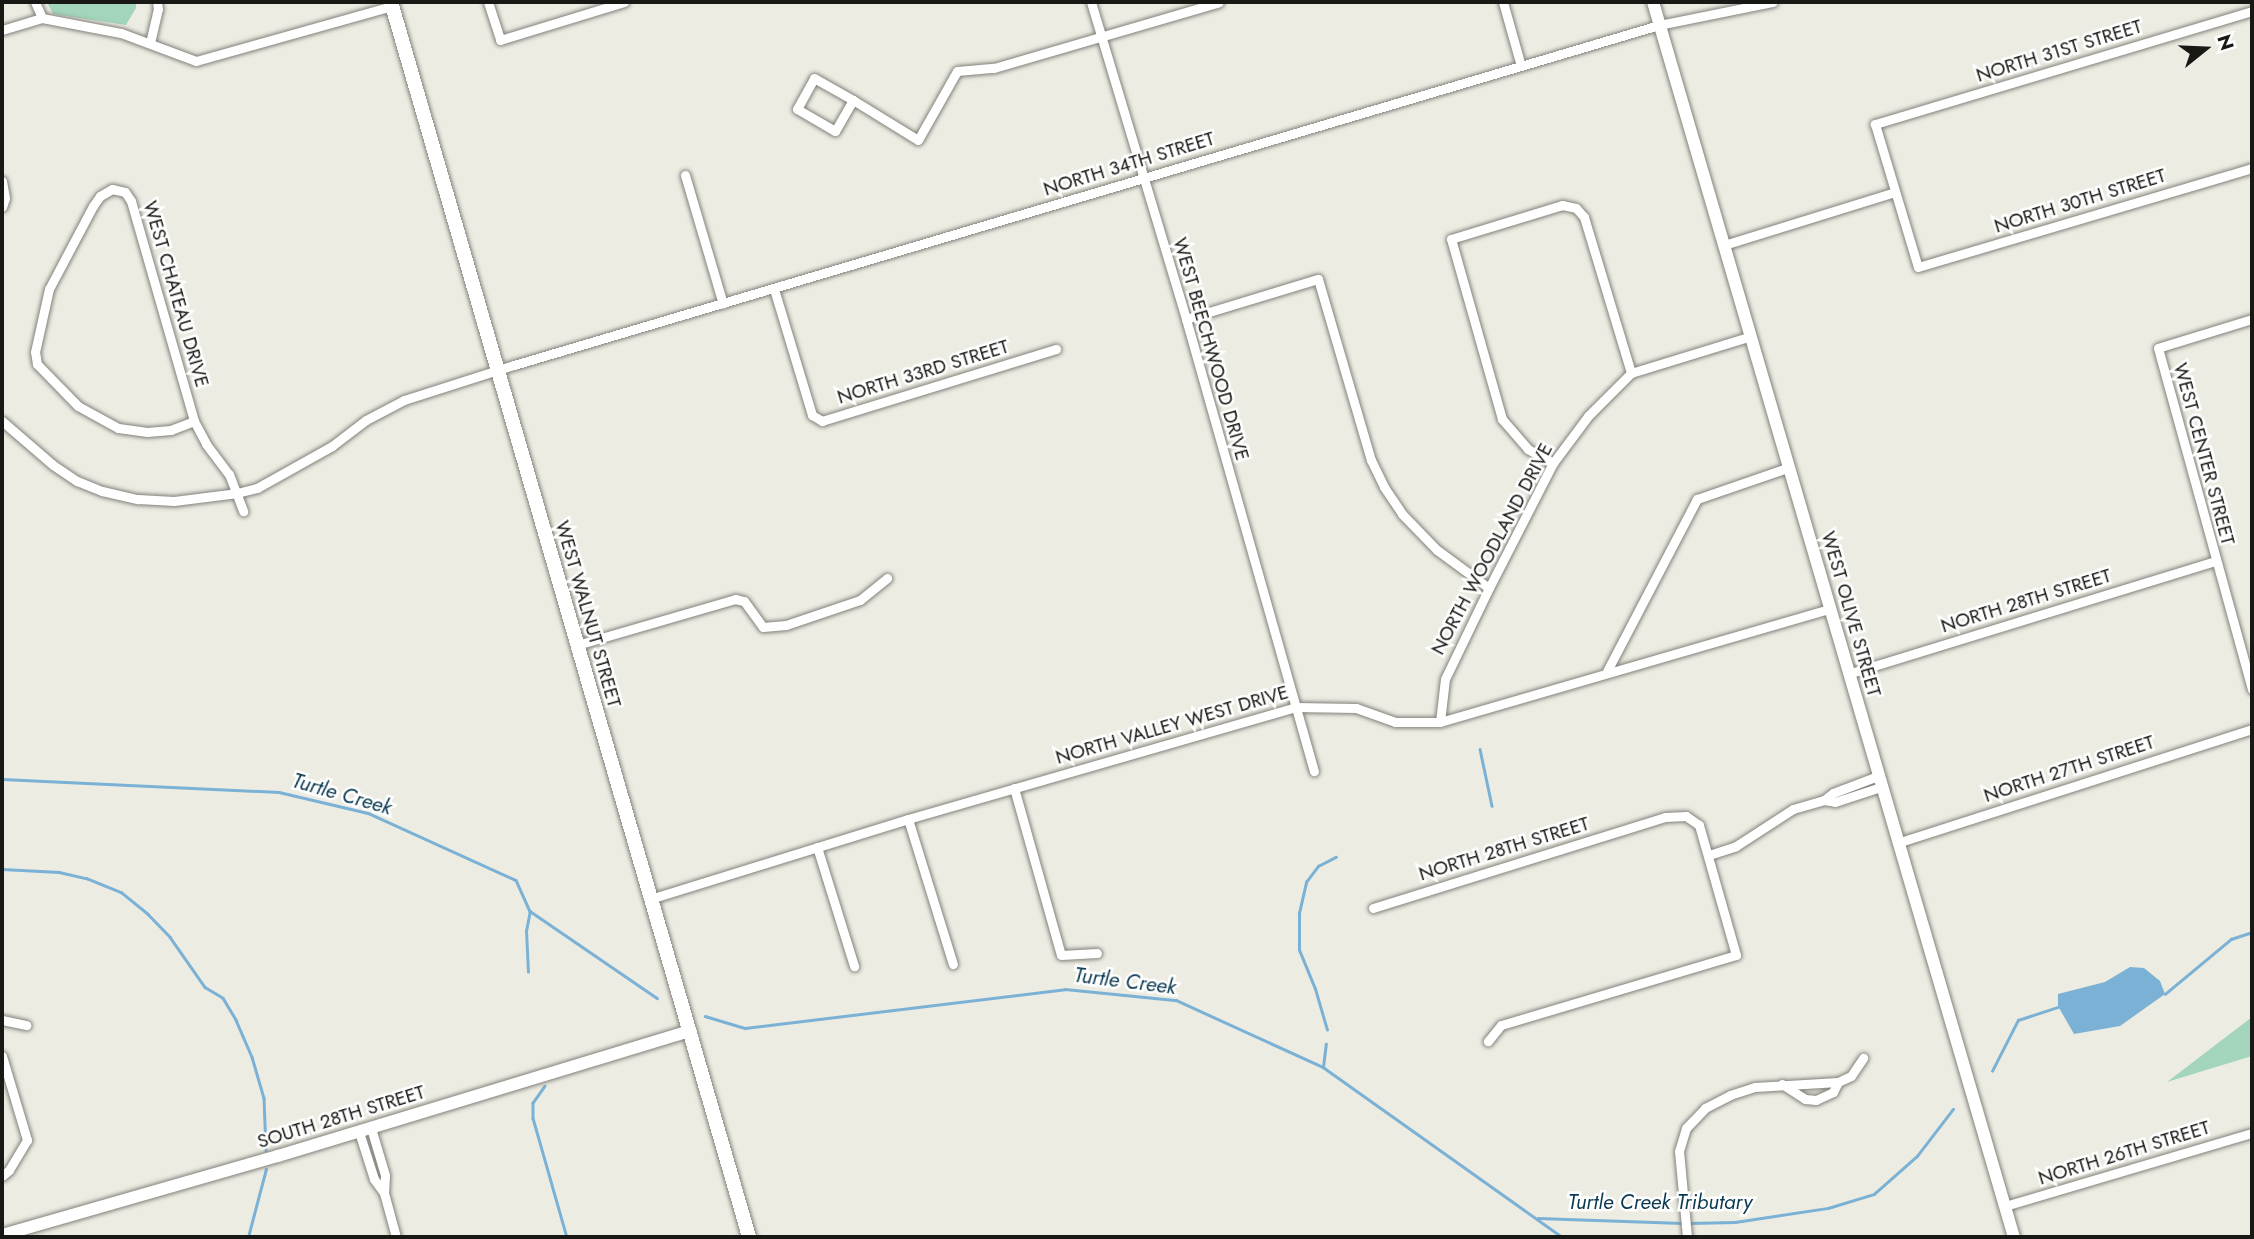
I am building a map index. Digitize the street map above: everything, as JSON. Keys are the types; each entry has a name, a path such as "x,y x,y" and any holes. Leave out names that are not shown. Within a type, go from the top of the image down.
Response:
{"main road":[{"name":"WEST OLIVE STREET","path":"1653,2 2014,1237"},
{"name":"WEST WALNUT STREET","path":"391,4 749,1237"},
{"name":"SOUTH 28TH STREET","path":"8,1235 690,1031"}],"street":[{"path":"35,2 42,18"},
{"path":"150,43 158,9 157,2"},
{"path":"488,2 500,40 624,2"},
{"name":"WEST BEECHWOOD DRIVE","path":"1091,2 1186,319 1314,771"},
{"path":"853,100 835,131 797,109 814,78 853,100 918,141 957,72 994,68 1219,2"},
{"path":"1503,2 1521,66"},
{"name":"NORTH 34TH STREET","path":"2,421 53,465 77,481 102,491 138,499 174,501 237,494 257,488 332,446 366,420 404,400 497,370 1659,25 1744,4 1773,2"},
{"path":"2,30 42,18 121,33 196,61 391,4"},
{"name":"NORTH 31ST STREET","path":"1895,192 1875,124 2252,11"},
{"name":"NORTH 30TH STREET","path":"1895,192 1919,267 2252,168"},
{"path":"685,175 723,304"},
{"path":"2,181 5,198 2,207"},
{"name":"WEST CHATEAU DRIVE","path":"194,421 171,430 148,432 118,428 78,406 37,363 35,352 50,289 93,206 100,196 112,190 125,192 131,201 194,421 206,444 229,474 243,511"},
{"path":"1724,245 1895,192"},
{"path":"1553,463 1528,449 1502,419 1451,239 1562,205 1576,208 1584,217 1631,373"},
{"path":"1186,319 1318,279 1367,448 1384,486 1402,514 1437,550 1489,588"},
{"name":"NORTH 33RD STREET","path":"774,289 812,415 822,421 1056,349"},
{"name":"WEST CENTER STREET","path":"2252,319 2158,348 2252,689"},
{"name":"NORTH WOODLAND DRIVE","path":"1440,722 1445,679 1489,588 1553,463 1588,416 1631,373 1751,336"},
{"path":"1607,671 1697,499 1790,467"},
{"name":"NORTH 28TH STREET","path":"1848,674 2215,561"},
{"path":"577,645 735,599 744,601 763,627 786,625 860,600 887,578"},
{"name":"NORTH VALLEY WEST DRIVE","path":"650,899 908,819 1295,707 1356,708 1395,722 1440,722 1607,671 1829,609"},
{"name":"NORTH 27TH STREET","path":"1897,842 2252,729"},
{"path":"1488,1041 1501,1025 1736,955 1709,855 1736,846 1793,809 1824,800 1833,793 1880,782"},
{"path":"1014,788 1061,955 1097,953"},
{"name":"NORTH 28TH STREET","path":"1373,908 1665,817 1686,816 1699,825 1709,855"},
{"path":"908,819 954,964"},
{"path":"817,847 854,966"},
{"path":"2,1020 26,1025"},
{"path":"2,1056 27,1140 9,1170 2,1176"},
{"path":"1686,1237 1679,1151 1686,1128 1706,1108 1730,1095 1755,1087 1838,1082 1851,1076 1863,1058"},
{"path":"1782,1084 1805,1100 1816,1100 1833,1091 1838,1082"},
{"path":"365,1130 374,1178 384,1193 396,1237"},
{"name":"NORTH 26TH STREET","path":"2005,1206 2252,1133"}],"green space":[{"path":"47,2 136,2 136,8 126,25 53,14"},
{"path":"2252,1017 2252,1056 2167,1082"}],"water":[{"path":"2130,967 2144,968 2160,981 2165,994 2120,1026 2074,1034 2058,1006 2058,994 2105,982"}],"waterway":[{"path":"1480,749 1492,806"},
{"name":"Turtle Creek","path":"2,779 279,792 368,813 516,880 530,911 657,998"},
{"path":"1327,1030 1315,989 1299,950 1299,913 1306,882 1318,866 1336,857"},
{"path":"2,869 59,872 86,878 121,892 170,937 205,987 223,998 236,1020 252,1057 264,1098 266,1150"},
{"path":"528,972 526,931 530,911"},
{"name":"Turtle Creek Tributary","path":"2165,994 2231,939 2252,932"},
{"name":"Turtle Creek","path":"705,1016 745,1028 1065,989 1176,1000 1323,1067 1562,1237"},
{"name":"Turtle Creek Tributary","path":"1992,1071 2018,1020 2061,1006"},
{"path":"1323,1067 1326,1044"},
{"path":"545,1086 533,1103 533,1118 567,1237"},
{"name":"Turtle Creek Tributary","path":"1689,1223 1735,1222 1828,1208 1874,1194 1917,1156 1953,1109"},
{"path":"248,1237 266,1169"},
{"name":"Turtle Creek Tributary","path":"1538,1218 1682,1223"}]}
